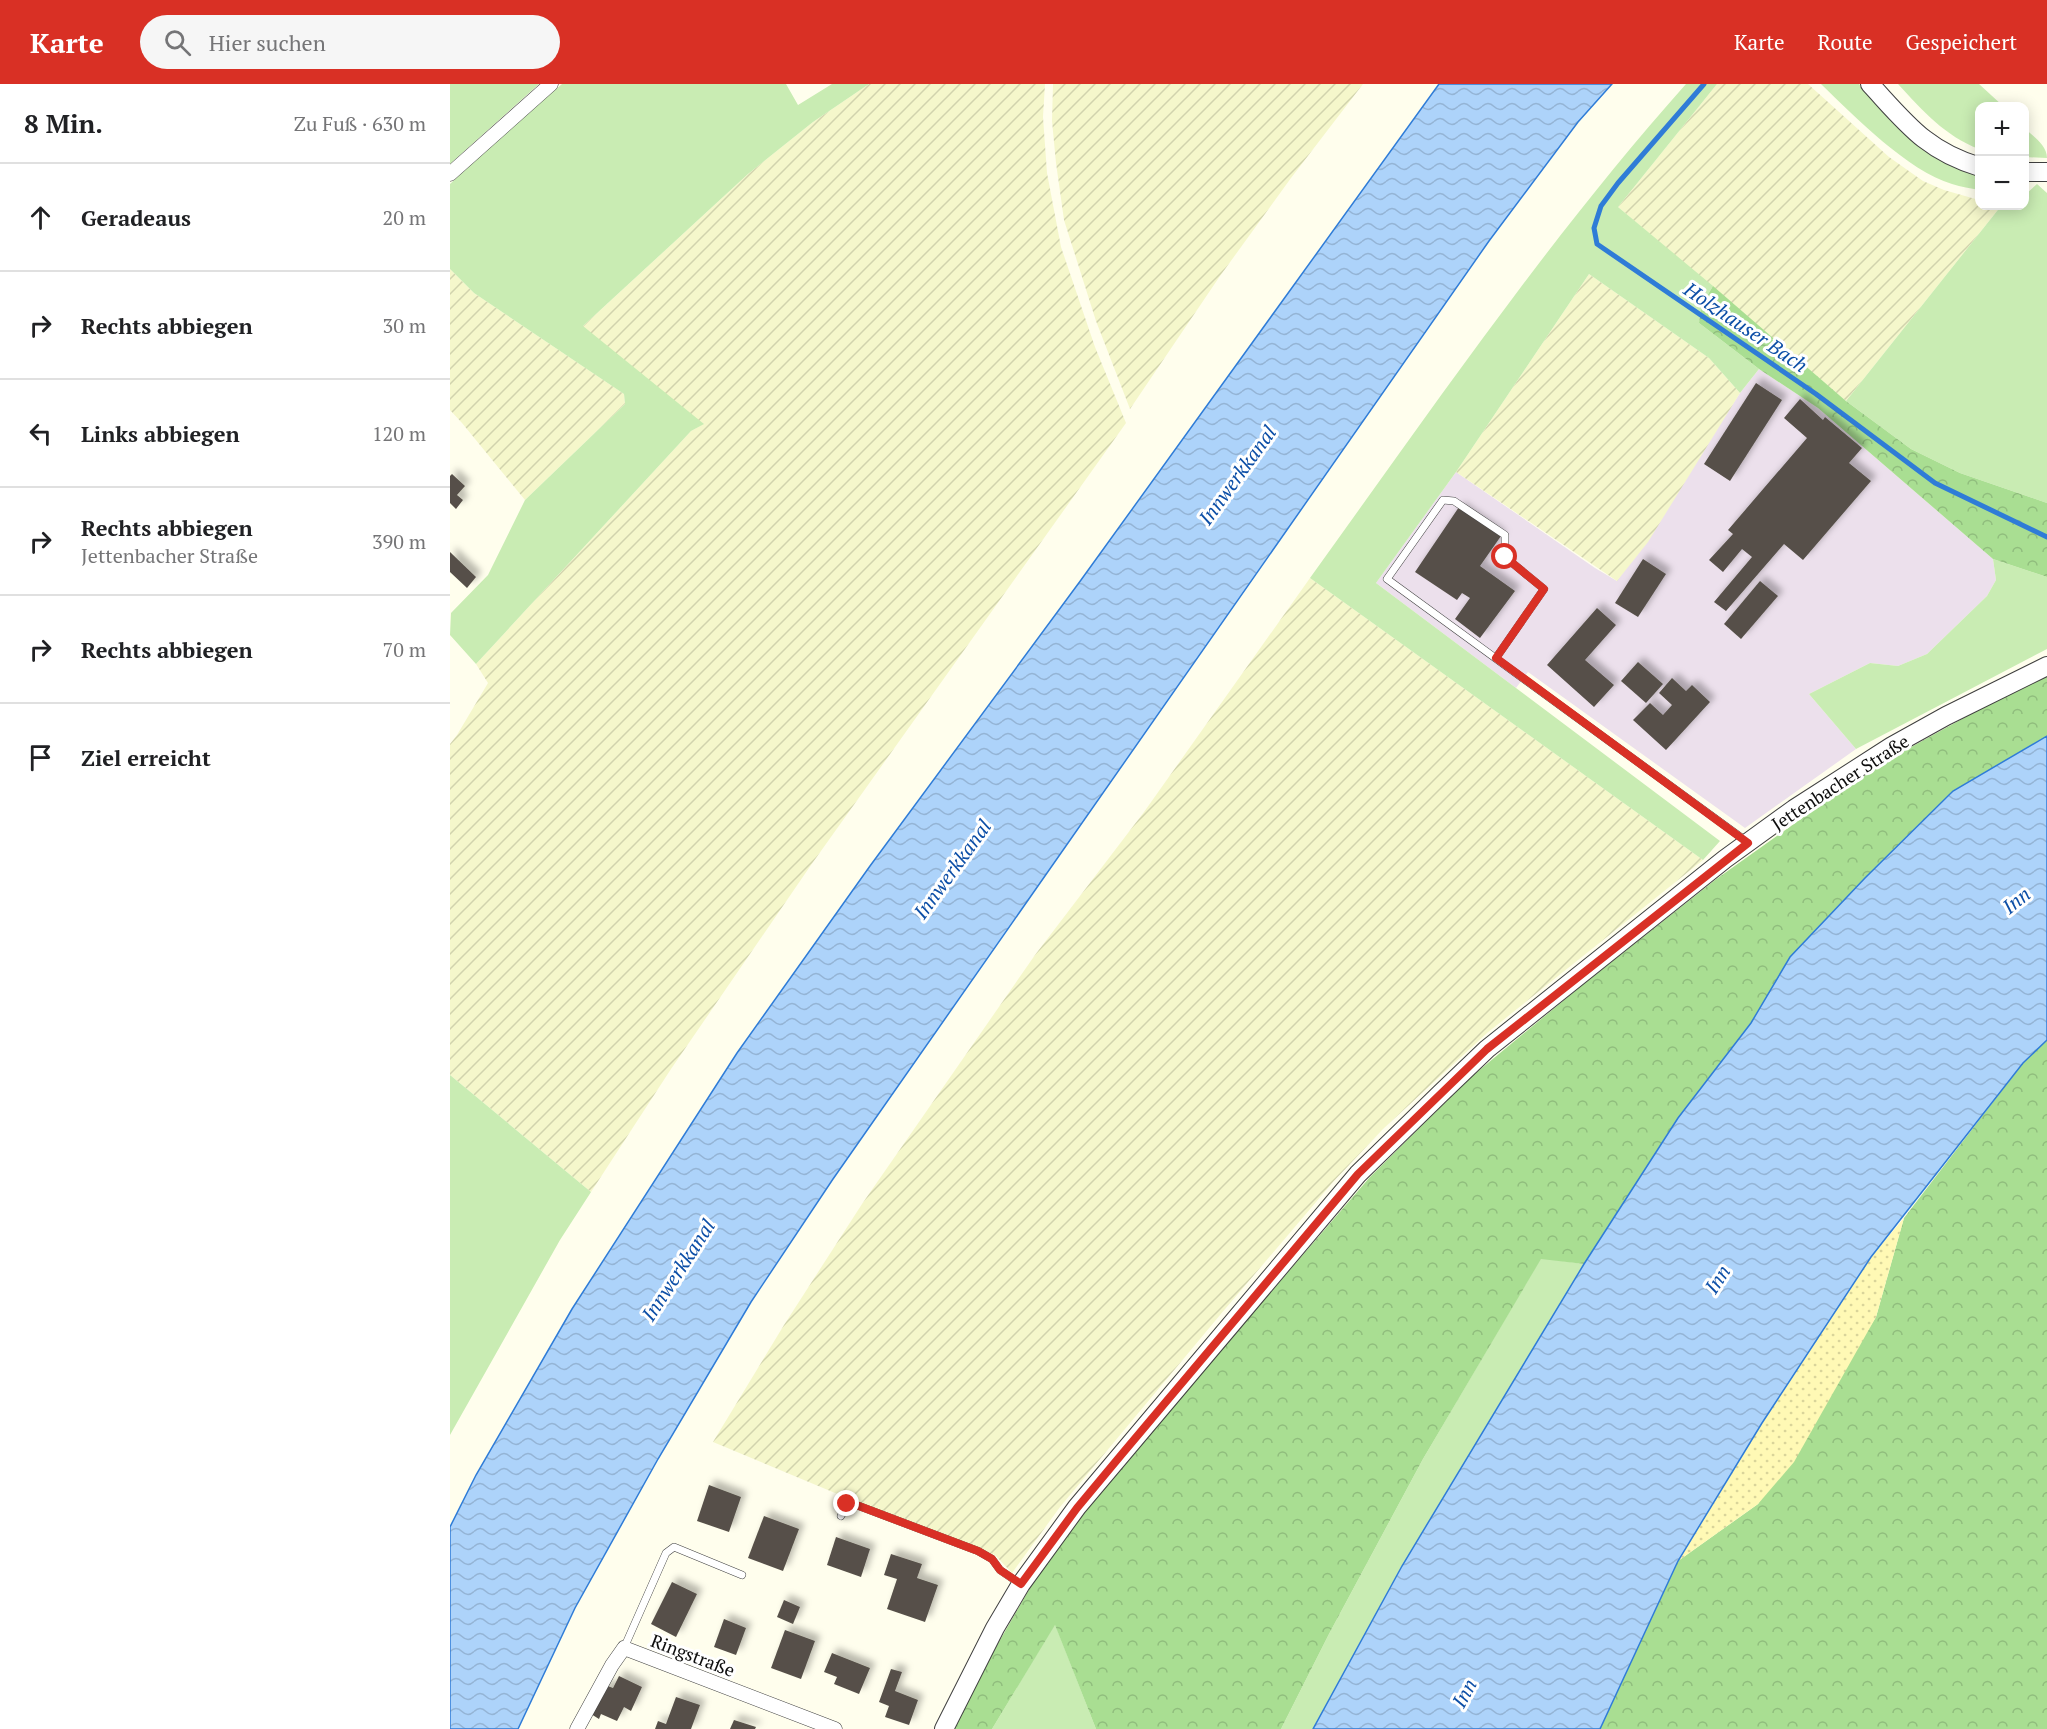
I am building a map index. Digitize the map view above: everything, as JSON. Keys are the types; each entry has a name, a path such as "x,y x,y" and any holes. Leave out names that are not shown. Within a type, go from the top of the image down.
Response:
{"street":[{"path":"450,174 551,84"},
{"path":"1870,84 1927,143 1950,157 1975,165"},
{"path":"2029,172 2047,172"},
{"name":"Jettenbacher Straße","path":"944,1729 995,1628 1021,1584 1077,1508 1358,1174 1487,1049 1794,809 1892,746 1946,716 2047,666"},
{"name":"Ringstraße","path":"578,1729 612,1665 624,1648 835,1729"}],"lane":[{"path":"1496,658 1544,589 1505,557 1505,535 1454,501 1443,500 1387,579 1748,843"},
{"path":"841,1516 847,1504 870,1510 978,1551 992,1559 1000,1570 1021,1584"},
{"path":"624,1648 666,1553 674,1547 742,1575"}],"shaded area":[{"path":"1759,369 1818,408 1993,559 1996,580 1987,596 1927,654 1898,666 1870,663 1809,694 1856,749 1745,828 1528,672 1516,688 1376,583 1456,472 1617,581 1740,393"}],"green space":[{"path":"450,84 539,84 450,164"},
{"path":"562,84 786,84 798,105 832,84 869,84 813,122 748,174 583,326 704,424 691,431 476,664 450,635 451,613 488,575 525,500 625,404 624,394 474,293 450,269 450,184"},
{"path":"869,84 1045,84 1043,117 1047,173 1061,247 1095,347 1126,423 811,865 671,1069 591,1192 450,1075 450,744 488,683 476,664 691,431 703,424 582,327 748,174 813,122"},
{"path":"1053,84 1363,84 1220,276 1130,409 1096,321 1064,220 1052,121"},
{"path":"1686,84 1717,84 1618,207 1713,286 1701,306 1699,323 1759,369 1740,393 1709,358 1589,274 1456,472 1376,583 1720,841 1703,860 1310,578 1538,264 1635,143"},
{"path":"1717,84 1808,84 1889,157 1923,181 1975,199 1975,210 1998,210 1846,401 1618,207"},
{"path":"1821,84 1859,84 1912,140 1926,151 1942,161 1975,175 1975,189 1952,184 1918,167 1882,141"},
{"path":"1898,84 1979,84 1999,102 1975,102 1975,147 1945,130"},
{"path":"2029,133 2045,149 2047,158 2029,157"},
{"path":"2037,184 2047,193 2047,503 1960,473 1911,449 1846,401 1998,210 2029,210 2029,191"},
{"path":"450,269 474,293 624,394 625,404 525,500 450,410"},
{"path":"1589,274 1709,358 1740,393 1648,542 1617,581 1456,472"},
{"path":"1713,286 1846,401 1911,449 1960,473 2047,503 2047,577 1993,559 1818,408 1759,369 1699,323 1701,306"},
{"path":"1993,559 2047,577 2047,649 1856,749 1809,694 1870,663 1898,666 1927,654 1987,596 1996,580"},
{"path":"1310,578 1703,860 1487,1033 1383,1129 1333,1182 1220,1315 1060,1507 1012,1573 995,1555 847,1498 713,1442 784,1325 862,1204 1035,955 1144,812"},
{"path":"2047,675 2047,736 1953,791 1865,878 1790,957 1751,1023 1678,1118 1584,1264 1541,1259 1423,1459 1281,1729 1096,1729 1055,1625 992,1729 953,1729 977,1680 1038,1574 1100,1490 1370,1177 1471,1077 1715,880 1815,809 1893,757"},
{"path":"2047,1040 2047,1729 1600,1729 1678,1561 1758,1504 1876,1317 1904,1218 2023,1063"},
{"path":"450,1075 591,1192 560,1240 450,1435"},
{"path":"1541,1258 1584,1264 1402,1566 1313,1729 1281,1729 1423,1459"},
{"path":"1055,1624 1096,1729 992,1729"}],"sand":[{"path":"1904,1218 1876,1317 1794,1462 1758,1504 1678,1561 1762,1423 1871,1257"}],"water":[{"name":"Innwerkkanal","path":"1439,84 1612,84 1578,122 1489,241 833,1179 751,1302 658,1459 575,1608 518,1729 450,1729 450,1527 476,1475 572,1309 737,1053 870,866 1081,580"},
{"name":"Inn","path":"2047,736 2047,1040 2023,1063 1871,1257 1762,1423 1678,1561 1600,1729 1313,1729 1402,1566 1584,1264 1678,1118 1751,1023 1790,957 1865,878 1953,791"}],"building":[{"path":"1756,383 1782,400 1730,481 1704,464"},
{"path":"1800,399 1823,420 1825,417 1862,448 1849,463 1871,481 1803,560 1784,544 1726,611 1714,602 1752,557 1742,549 1723,572 1709,560 1733,534 1728,530 1807,438 1784,418"},
{"path":"452,474 465,486 457,495 463,500 456,509 450,503 450,476"},
{"path":"1459,507 1501,536 1480,566 1515,591 1480,638 1455,619 1470,598 1462,593 1457,600 1415,572"},
{"path":"450,552 476,577 467,588 450,572"},
{"path":"1643,559 1666,574 1638,617 1615,603"},
{"path":"1760,581 1778,596 1741,639 1724,624"},
{"path":"1597,608 1616,625 1585,660 1614,685 1594,707 1547,665"},
{"path":"1638,662 1663,684 1646,703 1621,681"},
{"path":"1672,678 1686,691 1692,685 1710,702 1666,750 1633,720 1650,703 1663,715 1672,705 1659,693"},
{"path":"709,1485 741,1497 729,1532 697,1521"},
{"path":"764,1516 799,1529 783,1571 748,1558"},
{"path":"836,1537 870,1549 861,1577 827,1565"},
{"path":"891,1554 922,1564 917,1578 938,1585 925,1622 887,1609 897,1579 884,1575"},
{"path":"672,1582 697,1594 676,1637 651,1624"},
{"path":"784,1600 800,1607 793,1624 777,1617"},
{"path":"724,1619 746,1628 736,1655 714,1647"},
{"path":"785,1630 815,1641 801,1679 771,1668"},
{"path":"832,1653 870,1668 859,1694 834,1684 837,1677 824,1672"},
{"path":"891,1669 902,1672 895,1691 918,1700 909,1725 885,1717 889,1706 879,1702"},
{"path":"619,1676 642,1687 631,1711 624,1707 617,1721 601,1714 599,1719 591,1714 605,1685 613,1688"},
{"path":"676,1697 700,1705 691,1729 655,1729 658,1721 666,1724"},
{"path":"734,1720 756,1727 755,1729 730,1729"}],"waterway":[{"name":"Holzhauser Bach","path":"1704,84 1618,183 1601,206 1594,228 1597,244 1816,394 1935,483 2047,537"}],"route":[{"path":"847,1504 859,1506 978,1551 992,1559 1000,1570 1021,1584 1077,1508 1358,1174 1487,1049 1748,843 1496,658 1544,589 1505,557"}]}
